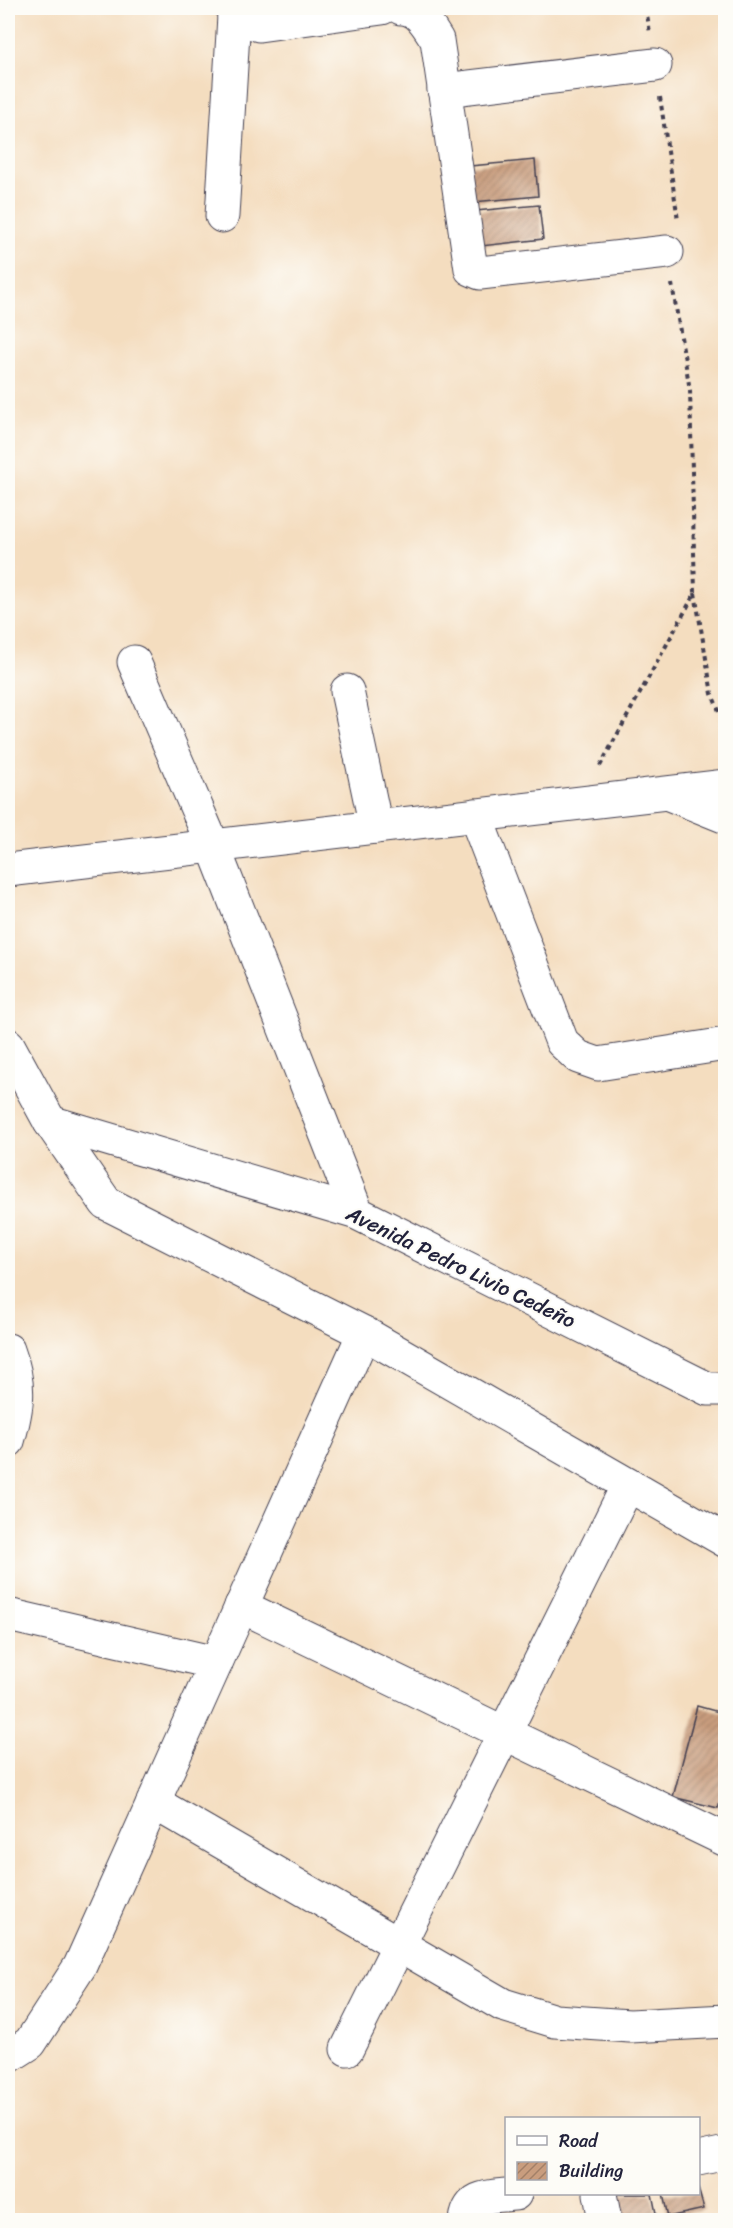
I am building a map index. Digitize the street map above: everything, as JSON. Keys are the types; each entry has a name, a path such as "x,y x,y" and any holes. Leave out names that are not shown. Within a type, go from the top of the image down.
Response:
{"street":[{"path":"222,216 235,12 259,25 382,8"},
{"path":"401,8 408,8 423,17 437,40 471,269 480,273 667,252"},
{"path":"444,90 655,65"},
{"path":"134,662 213,846 357,1213"},
{"path":"347,691 376,827"},
{"path":"8,870 726,786"},
{"path":"666,793 726,817"},
{"path":"475,815 562,1042 578,1057 598,1064 726,1044"},
{"path":"8,1045 50,1122 106,1203 364,1333 726,1541"},
{"name":"Avenida Pedro Livio Cedeño","path":"50,1122 357,1213 708,1389 726,1389"},
{"path":"8,2057 30,2043 80,1966 364,1333"},
{"path":"8,1350 15,1371 18,1406 8,1441"},
{"path":"347,2049 628,1485"},
{"path":"241,1606 726,1840"},
{"path":"8,1615 216,1663"},
{"path":"153,1802 502,2005 555,2021 630,2026 726,2021"},
{"path":"700,2159 726,2153"},
{"path":"466,2220 468,2207 476,2200 505,2195"},
{"path":"600,2195 605,2220"}],"path":[{"path":"646,8 680,231 667,252 690,390 695,593 712,694 726,729"},
{"path":"582,802 619,728 695,593"}],"building":[{"path":"535,160 538,196 473,202 470,166"},
{"path":"539,205 543,239 481,246 476,211"},
{"path":"697,1706 726,1714 726,1781 718,1808 673,1797"},
{"path":"612,2195 652,2195 657,2218 618,2220"},
{"path":"663,2195 700,2195 704,2209 668,2217"}]}
